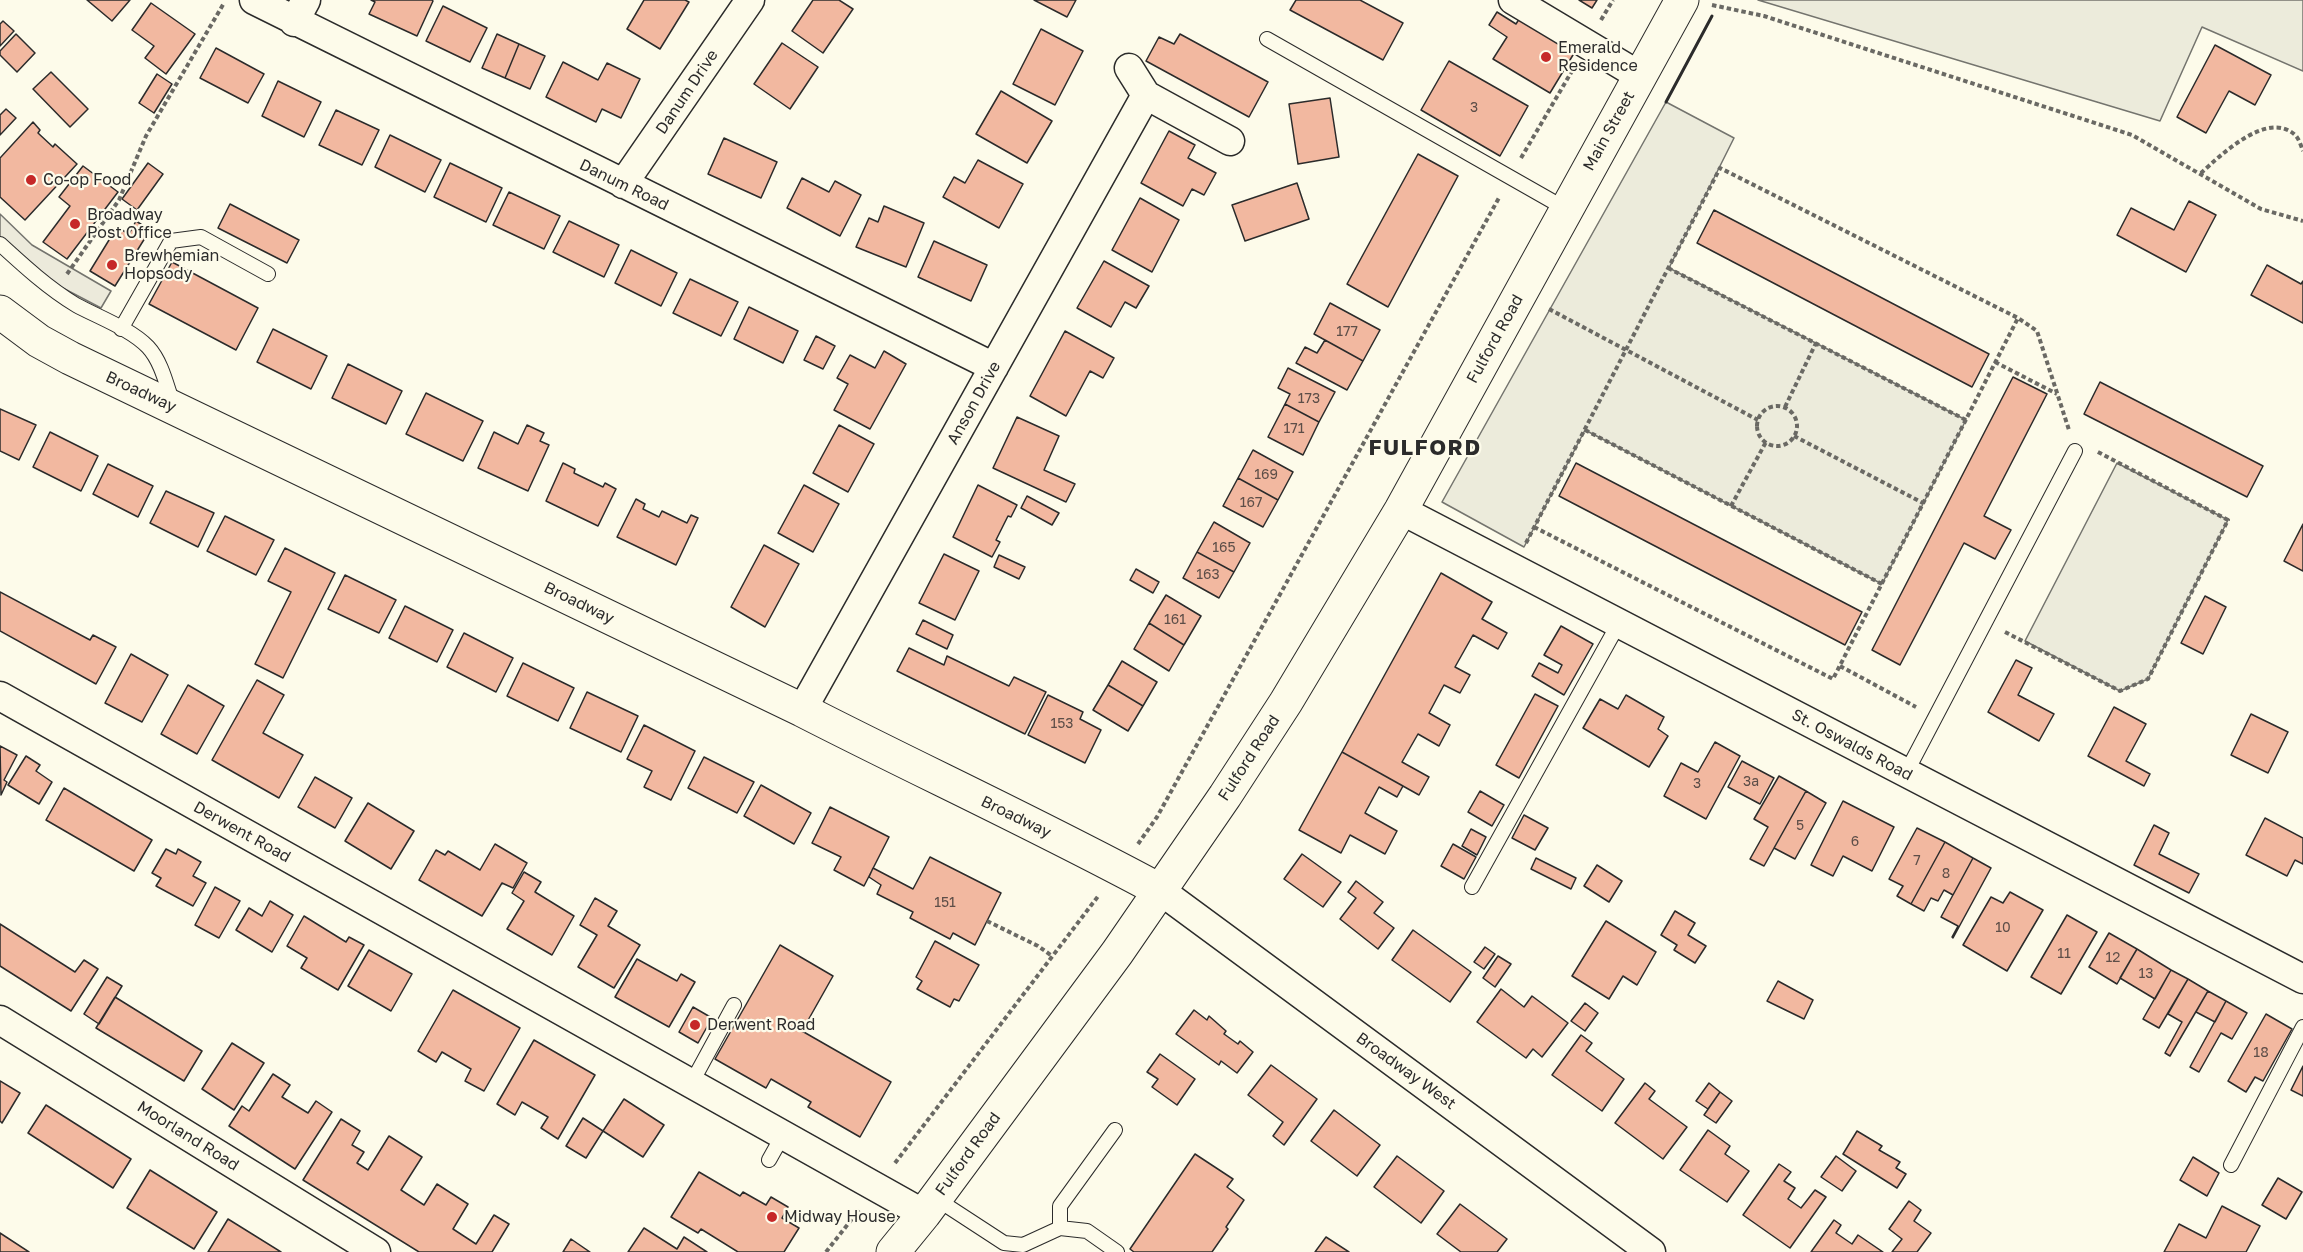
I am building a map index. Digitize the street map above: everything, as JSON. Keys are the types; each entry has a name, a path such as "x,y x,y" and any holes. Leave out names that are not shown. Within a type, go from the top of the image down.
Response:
{"main road":[{"name":"Main Street","path":"1560,220 1640,76 1696,3"},
{"name":"Fulford Road","path":"898,1250 1161,891 1286,702 1401,510 1560,220"},
{"name":"Broadway","path":"0,312 39,341 70,358 802,710 1122,869 1161,891"}],"street":[{"name":"Danum Road","path":"254,0 300,11 624,184 994,367"},
{"name":"Danum Drive","path":"624,184 750,0"},
{"path":"1513,0 1640,76"},
{"path":"1129,68 1146,95 1230,141"},
{"name":"Anson Drive","path":"802,710 1146,95"},
{"name":"St. Oswalds Road","path":"1401,510 2303,979"},
{"name":"Derwent Road","path":"0,696 876,1188 930,1206"},
{"name":"Broadway West","path":"1161,891 1649,1251"},
{"name":"Moorland Road","path":"0,1020 376,1252"}],"lane":[{"path":"1266,39 1510,177 1560,220"},
{"path":"121,329 171,240 201,237 268,274"},
{"path":"0,244 74,304 140,339 150,349 160,366 174,408"},
{"path":"1906,773 2075,451"},
{"path":"1472,887 1619,623"},
{"path":"691,1084 734,1005"},
{"path":"2231,1165 2303,1027"},
{"path":"1060,1228 1060,1206 1115,1130"},
{"path":"769,1160 783,1135"},
{"path":"930,1206 1004,1243 1023,1245 1060,1228 1087,1231 1117,1252"}],"path":[{"path":"55,290 119,200 146,136 226,0"},
{"path":"826,1252 1052,956 1122,869 1157,817 1510,177 1613,0"},
{"path":"1696,3 1764,16 2132,135 2261,209 2303,221"},
{"path":"2201,173 2231,147 2262,130 2282,128 2296,135 2303,151"},
{"path":"1513,568 1720,168 2018,318 2037,331 2075,451 2089,447 2228,520 2148,679 2120,691 1985,623"},
{"path":"1668,268 1966,420"},
{"path":"1544,307 1758,420"},
{"path":"1534,527 1833,679 2018,318"},
{"path":"1785,407 1816,343"},
{"path":"1995,362 2058,395"},
{"path":"1772,406 1785,407 1797,423 1794,436 1778,446 1766,442 1758,432 1758,420 1761,414 1772,406"},
{"path":"1585,430 1882,584"},
{"path":"1794,436 1923,503"},
{"path":"1731,506 1766,442"},
{"path":"1840,666 1935,717"},
{"path":"987,921 1038,946 1052,956"}],"shaded area":[{"path":"1758,0 2303,0 2303,71 2202,27 2160,121"},
{"path":"1666,102 1734,138 1669,268 1966,420 1882,584 1585,430 1524,547 1442,502"},
{"path":"0,214 32,245 111,291 101,308 59,286 0,240"},
{"path":"2117,463 2228,520 2148,679 2120,691 2025,641"}],"building":[{"path":"87,0 130,0 112,21"},
{"path":"371,0 433,1 417,36 369,14 375,2"},
{"path":"644,0 685,0 689,2 660,49 627,29"},
{"path":"813,0 839,0 853,9 823,53 792,31"},
{"path":"1034,0 1076,0 1067,17"},
{"path":"1296,0 1360,0 1403,23 1383,60 1290,10"},
{"path":"1579,0 1597,0 1592,8"},
{"path":"151,3 195,34 166,74 145,58 154,46 132,30"},
{"path":"443,6 487,28 470,62 426,41"},
{"path":"1497,12 1516,24 1521,16 1576,50 1550,93 1493,59 1507,37 1489,25"},
{"path":"3,21 14,31 0,46 0,24"},
{"path":"1041,29 1083,51 1055,105 1013,84"},
{"path":"16,34 35,53 17,72 0,55 0,51"},
{"path":"497,34 519,44 505,78 482,68"},
{"path":"1180,34 1268,82 1249,117 1146,61 1159,37 1174,44"},
{"path":"782,43 818,67 790,109 754,84"},
{"path":"519,44 545,56 530,89 505,78"},
{"path":"2215,45 2271,75 2255,105 2229,91 2206,133 2177,117"},
{"path":"216,48 264,74 248,103 200,78"},
{"path":"1449,61 1528,106 1500,156 1421,110"},
{"path":"563,62 598,80 607,63 640,79 621,118 602,109 596,122 546,97"},
{"path":"51,72 88,109 70,127 33,89"},
{"path":"157,74 172,84 154,113 139,103"},
{"path":"278,81 321,102 304,137 262,116"},
{"path":"1001,91 1052,121 1027,163 976,134"},
{"path":"1330,98 1339,157 1298,164 1289,104"},
{"path":"6,109 16,118 0,135 0,115"},
{"path":"336,110 379,130 362,165 319,145"},
{"name":"Co-op Food","path":"33,122 40,130 38,133 53,147 55,144 77,164 25,220 0,197 0,158"},
{"path":"1169,131 1195,145 1188,158 1216,173 1204,195 1192,189 1183,206 1141,183"},
{"path":"390,135 441,160 425,192 375,167"},
{"path":"724,138 777,162 761,198 708,174"},
{"path":"1418,154 1458,176 1388,307 1347,284"},
{"path":"978,160 1023,184 999,228 943,197 954,177 965,183"},
{"path":"148,163 163,174 137,210 122,199"},
{"path":"450,163 502,188 486,222 434,197"},
{"name":"Broadway Post Office","path":"83,166 118,192 67,259 43,242 70,206 59,197"},
{"path":"802,178 829,192 835,181 861,195 840,236 787,208"},
{"path":"1297,183 1309,219 1245,241 1232,205"},
{"path":"509,192 560,216 544,249 493,225"},
{"path":"1140,198 1179,220 1152,272 1112,250"},
{"path":"2189,201 2216,215 2186,272 2117,235 2131,208 2174,230"},
{"path":"230,204 299,240 287,263 218,228"},
{"path":"884,206 924,223 906,267 856,247 869,218 878,222"},
{"path":"1714,210 1989,354 1972,387 1697,243"},
{"path":"136,221 150,230 115,286 90,271 117,227 129,234"},
{"path":"569,221 619,245 604,277 553,252"},
{"path":"934,241 987,265 971,301 918,277"},
{"path":"631,250 677,273 661,306 615,283"},
{"path":"1104,261 1149,286 1136,308 1125,302 1111,327 1077,308"},
{"path":"172,262 258,308 236,350 149,304"},
{"path":"2267,265 2301,284 2303,281 2303,323 2251,295"},
{"path":"690,279 738,302 721,336 673,313"},
{"path":"1330,303 1380,330 1363,361 1314,334"},
{"path":"749,307 798,331 783,363 734,339"},
{"path":"273,329 327,356 311,389 257,362"},
{"path":"1065,331 1114,358 1103,378 1090,371 1066,416 1030,396"},
{"path":"816,336 835,346 823,369 804,360"},
{"path":"1325,340 1363,361 1347,390 1296,363 1305,347 1317,353"},
{"path":"884,351 906,364 870,429 834,410 848,384 837,378 850,355 875,368"},
{"path":"348,364 402,391 386,424 332,398"},
{"path":"1288,368 1335,392 1319,422 1285,404 1290,394 1278,388"},
{"path":"2013,377 2047,394 1984,516 2011,530 1995,559 1964,543 1900,665 1872,650"},
{"path":"2100,382 2263,466 2247,497 2084,414"},
{"path":"426,393 483,421 463,461 406,434"},
{"path":"1285,404 1319,422 1303,455 1268,437"},
{"path":"0,409 36,425 19,460 0,451"},
{"path":"1017,417 1059,436 1044,470 1075,484 1066,502 993,468"},
{"path":"527,425 544,433 540,441 549,445 528,491 478,468 494,432 518,444"},
{"path":"839,425 874,444 848,492 813,473"},
{"path":"50,432 98,456 81,491 33,467"},
{"path":"1253,450 1293,472 1278,500 1238,478"},
{"path":"563,463 575,469 574,473 603,487 605,483 616,489 598,526 546,501"},
{"path":"1576,463 1862,612 1845,645 1559,496"},
{"path":"108,464 153,486 138,517 93,494"},
{"path":"1238,478 1278,500 1263,527 1223,506"},
{"path":"804,485 839,504 813,552 778,533"},
{"path":"978,485 1017,505 1011,517 1008,516 996,540 1000,542 992,557 953,537"},
{"path":"166,491 214,513 198,547 150,523"},
{"path":"1027,496 1059,513 1052,525 1021,508"},
{"path":"636,499 645,504 643,509 659,517 662,511 687,523 691,515 698,518 676,565 617,537"},
{"path":"225,516 274,540 256,575 207,551"},
{"path":"1214,522 1250,543 1234,572 1197,552"},
{"path":"2303,524 2303,571 2284,561"},
{"path":"764,545 799,564 765,627 731,607"},
{"path":"285,548 335,573 283,678 255,664 291,592 268,581"},
{"path":"1197,552 1234,572 1219,598 1183,578"},
{"path":"944,554 979,571 955,620 919,603"},
{"path":"999,555 1025,567 1019,579 994,567"},
{"path":"1136,569 1159,582 1153,593 1130,580"},
{"path":"1441,573 1492,602 1482,619 1507,633 1498,649 1473,635 1455,667 1470,675 1460,693 1444,685 1429,713 1450,725 1439,746 1418,734 1402,762 1429,777 1419,795 1342,752"},
{"path":"345,575 396,600 379,633 328,609"},
{"path":"0,592 90,640 93,635 116,647 96,684 0,631"},
{"path":"1166,595 1201,616 1184,645 1149,623"},
{"path":"2205,596 2226,607 2203,654 2181,643"},
{"path":"405,606 453,630 437,662 389,638"},
{"path":"923,620 953,635 947,649 916,634"},
{"path":"1149,623 1184,645 1169,671 1134,649"},
{"path":"1561,626 1593,644 1564,695 1532,676 1539,663 1558,673 1562,665 1544,655"},
{"path":"464,633 513,658 496,692 447,667"},
{"path":"909,648 944,665 947,656 1009,686 1014,677 1046,692 1025,734 897,671"},
{"path":"131,654 168,675 142,722 105,703"},
{"path":"2016,660 2032,668 2018,695 2054,714 2039,741 1988,712"},
{"path":"1122,661 1157,682 1143,706 1108,685"},
{"path":"523,663 574,688 558,721 507,696"},
{"path":"257,680 284,695 263,733 303,755 279,798 212,760"},
{"path":"188,685 224,706 197,754 161,734"},
{"path":"1108,685 1143,706 1128,731 1093,710"},
{"path":"587,692 638,716 621,752 570,728"},
{"path":"1535,694 1558,706 1519,778 1496,765"},
{"path":"1048,695 1083,712 1080,719 1101,730 1085,763 1028,735"},
{"path":"1626,695 1664,717 1658,729 1668,736 1649,767 1583,728 1600,699 1618,709"},
{"path":"2114,707 2146,724 2126,761 2150,774 2144,786 2088,756"},
{"path":"2251,714 2288,732 2268,773 2231,755"},
{"path":"644,725 695,751 671,800 644,787 652,771 627,759"},
{"path":"1715,742 1740,756 1706,819 1664,796 1681,763 1698,772"},
{"path":"0,746 17,755 4,780 7,782 1,795"},
{"path":"1342,752 1403,786 1397,797 1379,787 1365,813 1397,831 1385,854 1350,835 1341,853 1299,830"},
{"path":"26,756 40,765 36,771 52,782 39,804 8,785"},
{"path":"704,757 754,782 737,813 688,788"},
{"path":"1742,761 1774,778 1760,804 1728,787"},
{"path":"1779,776 1806,791 1764,866 1750,859 1768,827 1754,819"},
{"path":"315,777 352,798 335,828 298,807"},
{"path":"761,785 811,813 794,844 744,816"},
{"path":"64,788 152,840 134,871 46,820"},
{"path":"1480,791 1504,805 1492,826 1468,812"},
{"path":"1806,791 1826,803 1795,859 1774,848"},
{"path":"1843,801 1894,827 1872,871 1843,856 1833,876 1811,865"},
{"path":"368,803 414,831 391,869 345,841"},
{"path":"830,807 889,837 864,886 834,870 841,857 812,843"},
{"path":"1524,815 1548,828 1535,850 1512,838"},
{"path":"2265,818 2303,838 2303,864 2295,860 2287,876 2246,855"},
{"path":"2154,825 2169,833 2159,854 2199,874 2189,893 2134,865"},
{"path":"1917,828 1945,842 1911,904 1897,896 1903,886 1889,879"},
{"path":"1471,829 1486,837 1477,855 1462,846"},
{"path":"1945,842 1973,858 1953,895 1944,890 1938,901 1931,898 1924,911 1911,904"},
{"path":"495,844 527,863 513,888 502,883 482,916 419,880 436,850 445,855 448,851 480,870"},
{"path":"1453,844 1476,857 1464,879 1441,866"},
{"path":"166,849 176,854 178,849 201,862 193,876 206,883 193,906 156,886 161,878 152,873"},
{"path":"1302,854 1341,882 1323,907 1284,879"},
{"path":"930,857 1001,893 975,945 953,933 950,939 910,918 913,912 877,894 881,885 869,877 873,868 913,889"},
{"path":"1536,858 1576,878 1571,889 1531,869"},
{"path":"1973,858 1991,868 1953,938 1958,926 1941,917"},
{"path":"1597,865 1622,881 1609,902 1584,886"},
{"path":"524,872 541,882 535,892 574,916 552,955 507,929 524,901 512,893"},
{"path":"1356,881 1383,902 1374,913 1394,928 1378,949 1340,919 1356,898 1348,892"},
{"path":"215,887 240,901 219,938 195,925"},
{"path":"2010,892 2043,910 2007,971 1963,945 1991,897 2003,903"},
{"path":"595,898 617,911 608,926 640,945 614,988 578,967 597,935 580,925"},
{"path":"270,901 293,915 272,952 236,930 249,908 262,916"},
{"path":"1675,911 1695,923 1688,935 1706,946 1695,963 1674,950 1677,945 1661,935"},
{"path":"2067,915 2097,932 2061,994 2031,977"},
{"path":"304,916 346,942 349,937 364,945 338,990 301,968 307,958 287,946"},
{"path":"1606,921 1656,952 1637,985 1623,976 1609,999 1572,976"},
{"path":"0,924 75,972 84,960 98,969 71,1011 0,966"},
{"path":"1413,930 1471,972 1450,1002 1392,960"},
{"path":"2109,933 2137,949 2117,984 2089,967"},
{"path":"935,941 979,965 959,1001 954,999 950,1007 917,989 922,981 916,977"},
{"path":"780,945 833,976 802,1031 891,1082 860,1137 808,1107 811,1102 771,1079 766,1088 715,1059"},
{"path":"1485,947 1495,954 1484,969 1474,962"},
{"path":"2137,949 2171,970 2155,999 2120,978"},
{"path":"369,950 412,974 391,1011 348,986"},
{"path":"1498,956 1511,964 1495,987 1483,978"},
{"path":"637,959 677,981 681,974 695,982 669,1027 615,997"},
{"path":"2171,970 2188,979 2159,1028 2143,1019"},
{"path":"107,977 122,986 99,1024 84,1014"},
{"path":"2188,979 2208,991 2170,1056 2165,1053 2182,1022 2168,1014"},
{"path":"1778,981 1813,1000 1804,1019 1767,1001"},
{"path":"1501,989 1524,1007 1532,996 1568,1023 1542,1057 1533,1049 1526,1058 1477,1022"},
{"path":"453,990 520,1028 484,1091 465,1081 471,1069 442,1052 436,1062 418,1051"},
{"path":"2208,991 2226,1001 2215,1022 2196,1012"},
{"path":"115,997 202,1051 184,1081 96,1028"},
{"path":"2226,1001 2247,1013 2232,1039 2221,1033 2199,1072 2190,1067"},
{"path":"1585,1003 1598,1013 1585,1031 1571,1021"},
{"name":"Derwent Road","path":"693,1007 712,1018 698,1043 679,1032"},
{"path":"1194,1010 1207,1020 1209,1016 1226,1031 1224,1034 1238,1044 1240,1041 1253,1052 1237,1073 1221,1061 1219,1065 1176,1034"},
{"path":"2266,1014 2292,1029 2263,1081 2255,1077 2246,1092 2228,1081"},
{"path":"1581,1035 1592,1043 1586,1051 1624,1079 1602,1111 1552,1075"},
{"path":"534,1040 595,1075 558,1139 541,1128 548,1117 522,1102 515,1115 497,1104"},
{"path":"232,1043 264,1063 234,1110 202,1089"},
{"path":"1160,1054 1195,1079 1177,1105 1152,1087 1158,1079 1147,1072"},
{"path":"1271,1065 1317,1099 1284,1145 1273,1136 1283,1122 1248,1095"},
{"path":"2303,1066 2303,1096 2291,1090"},
{"path":"273,1074 290,1085 282,1097 308,1113 316,1101 332,1112 295,1169 229,1126 242,1106 249,1111"},
{"path":"0,1081 20,1093 2,1123 0,1121"},
{"path":"1645,1083 1655,1091 1649,1099 1687,1127 1663,1159 1615,1123"},
{"path":"1709,1083 1720,1092 1708,1109 1696,1101"},
{"path":"1720,1092 1732,1101 1716,1123 1704,1115"},
{"path":"624,1099 664,1125 643,1157 603,1131"},
{"path":"46,1105 131,1159 113,1188 28,1133"},
{"path":"1334,1110 1380,1145 1357,1176 1311,1141"},
{"path":"583,1118 603,1131 586,1158 566,1146"},
{"path":"341,1119 360,1131 352,1145 364,1152 357,1163 368,1170 389,1136 422,1157 401,1190 424,1205 437,1184 468,1204 453,1229 476,1244 494,1215 509,1224 492,1252 419,1252 303,1180"},
{"path":"1708,1130 1730,1146 1725,1154 1749,1171 1727,1202 1680,1170"},
{"path":"1857,1131 1882,1146 1879,1150 1900,1162 1896,1168 1906,1174 1897,1188 1843,1154"},
{"path":"1195,1154 1233,1179 1227,1187 1244,1200 1226,1227 1228,1229 1212,1252 1134,1252 1130,1249"},
{"path":"1397,1156 1444,1191 1421,1223 1374,1187"},
{"path":"1836,1156 1856,1171 1842,1191 1821,1177"},
{"path":"2193,1157 2219,1173 2207,1196 2180,1180"},
{"path":"1779,1164 1791,1172 1784,1181 1795,1188 1788,1199 1801,1208 1815,1190 1826,1197 1790,1248 1743,1215"},
{"path":"150,1170 217,1212 194,1249 127,1208"},
{"path":"699,1172 740,1196 743,1192 766,1205 771,1197 788,1207 782,1218 799,1228 784,1252 738,1252 701,1229 698,1233 671,1217"},
{"path":"2278,1178 2302,1192 2286,1219 2262,1205"},
{"path":"1909,1201 1921,1210 1914,1221 1931,1233 1917,1252 1892,1252 1902,1239 1889,1229"},
{"path":"1460,1204 1507,1239 1497,1252 1461,1252 1437,1234"},
{"path":"2222,1206 2260,1226 2246,1252 2164,1252 2179,1224 2206,1238"},
{"path":"228,1219 281,1252 208,1252"},
{"path":"1834,1220 1841,1225 1836,1233 1852,1244 1858,1235 1883,1252 1811,1252"},
{"path":"644,1228 677,1249 684,1237 707,1252 628,1252"},
{"path":"0,1233 29,1252 0,1252"},
{"path":"1326,1237 1349,1252 1315,1252"},
{"path":"571,1239 590,1252 563,1252"}],"wall":[{"path":"1666,102 1712,16"}],"place":[{"name":"Emerald Residence","path":"1546,57"},
{"name":"Co-op Food","path":"31,180"},
{"name":"Broadway Post Office","path":"75,224"},
{"name":"Brewhemian Hopsody","path":"112,265"},
{"name":"Derwent Road","path":"695,1025"},
{"name":"Midway House","path":"772,1217"}],"district":[{"name":"FULFORD","path":"1425,448"}]}
